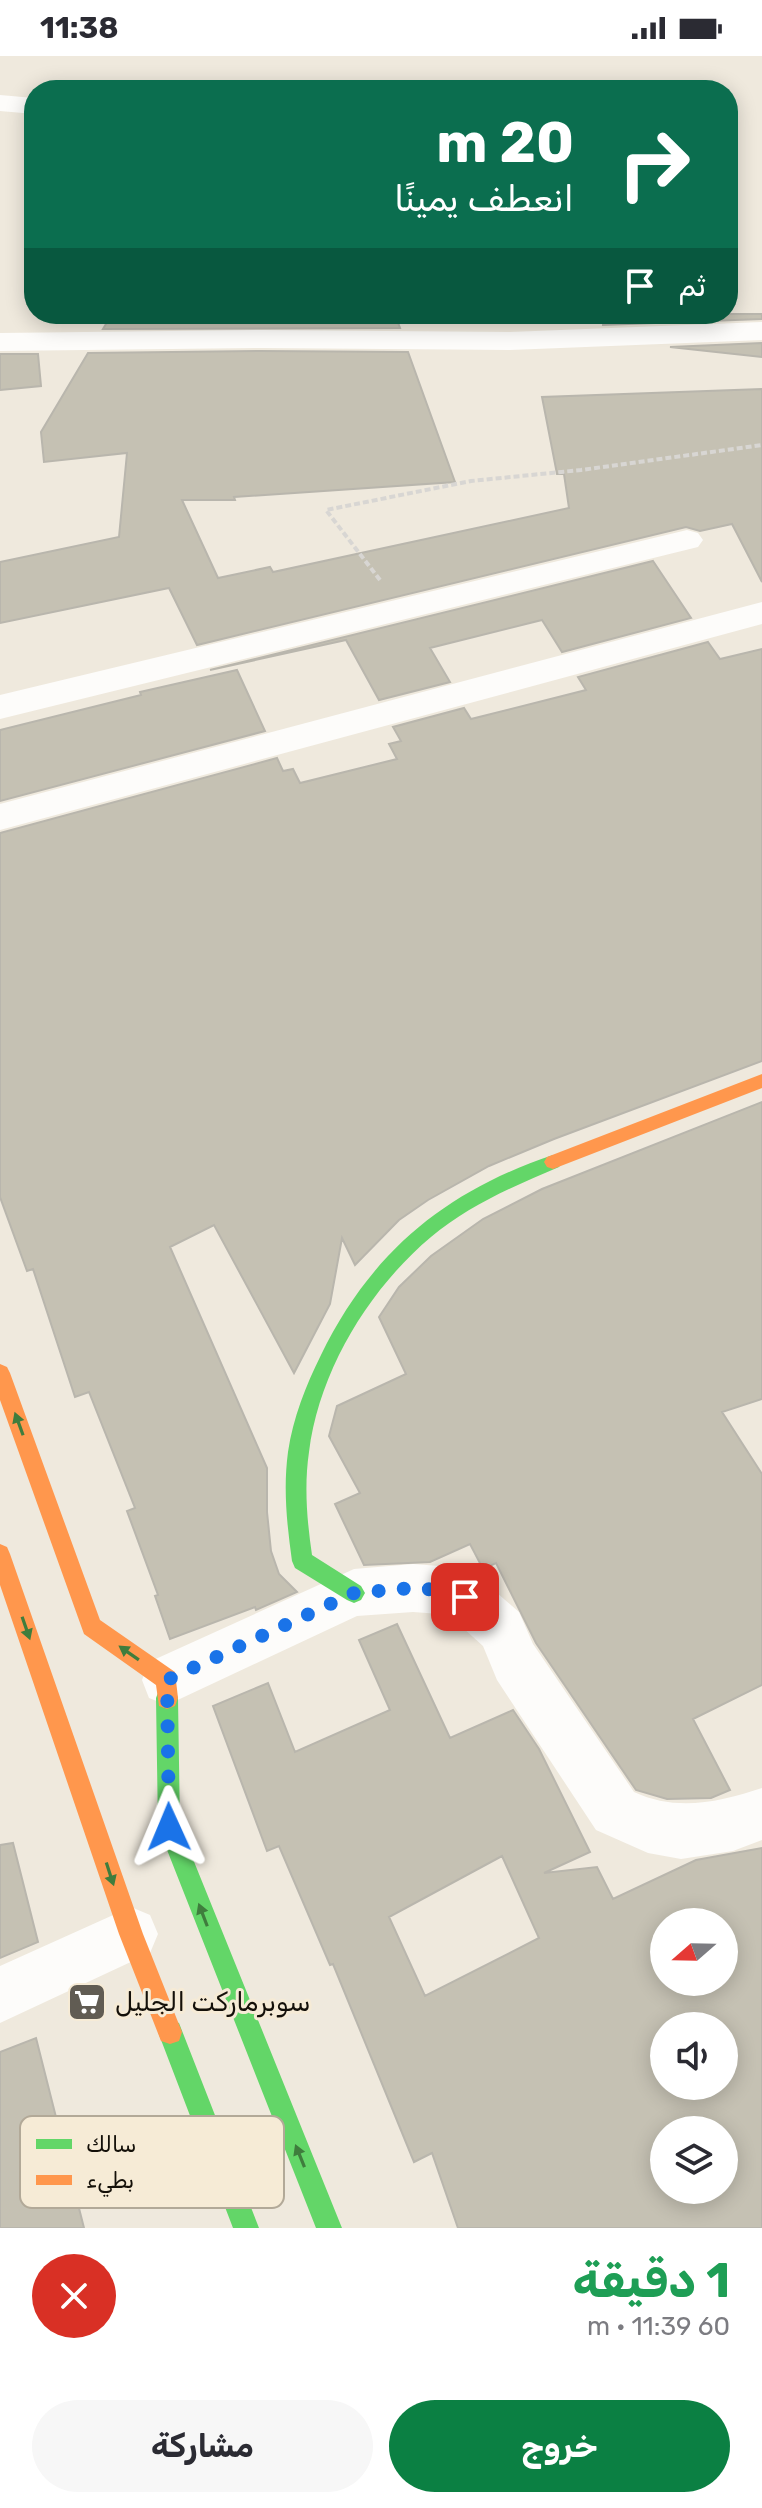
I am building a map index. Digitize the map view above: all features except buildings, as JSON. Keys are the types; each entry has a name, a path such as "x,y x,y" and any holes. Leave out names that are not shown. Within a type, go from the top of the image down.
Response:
{"main road":[{"path":"354,1593 302,1561 294,1514 292,1467 301,1421 330,1356 390,1260 437,1220 476,1194 517,1175 762,1081"},
{"path":"0,1373 92,1627 167,1680 169,1827 329,2228"},
{"path":"0,1554 131,1934 202,2116"},
{"path":"238,2208 246,2228"}],"street":[{"path":"0,103 24,105"},
{"path":"0,342 232,339 510,341 762,331"},
{"path":"0,707 687,540"},
{"path":"0,817 762,613"},
{"path":"167,1680 354,1593 413,1588 440,1590 465,1597 501,1629 515,1662 615,1811 648,1826 681,1832 733,1824 762,1814"},
{"path":"0,1995 131,1934"}],"path":[{"path":"383,584 326,510 471,481 581,470 762,445"}],"traffic: fast":[{"path":"354,1593 302,1561 296,1475 304,1424 322,1372 356,1309 378,1279 425,1230 483,1194 553,1162"},
{"path":"167,1698 169,1827 329,2228"},
{"path":"170,2032 203,2116"},
{"path":"238,2208 246,2228"}],"traffic: slow":[{"path":"553,1162 762,1081"},
{"path":"0,1373 92,1627 167,1680 167,1698"},
{"path":"0,1554 131,1934 170,2032"}],"place":[{"name":"سوبرماركت الجليل","path":"87,2002"}],"route":[{"path":"169,1827 167,1680 354,1593 413,1588 440,1590 465,1597"}]}
